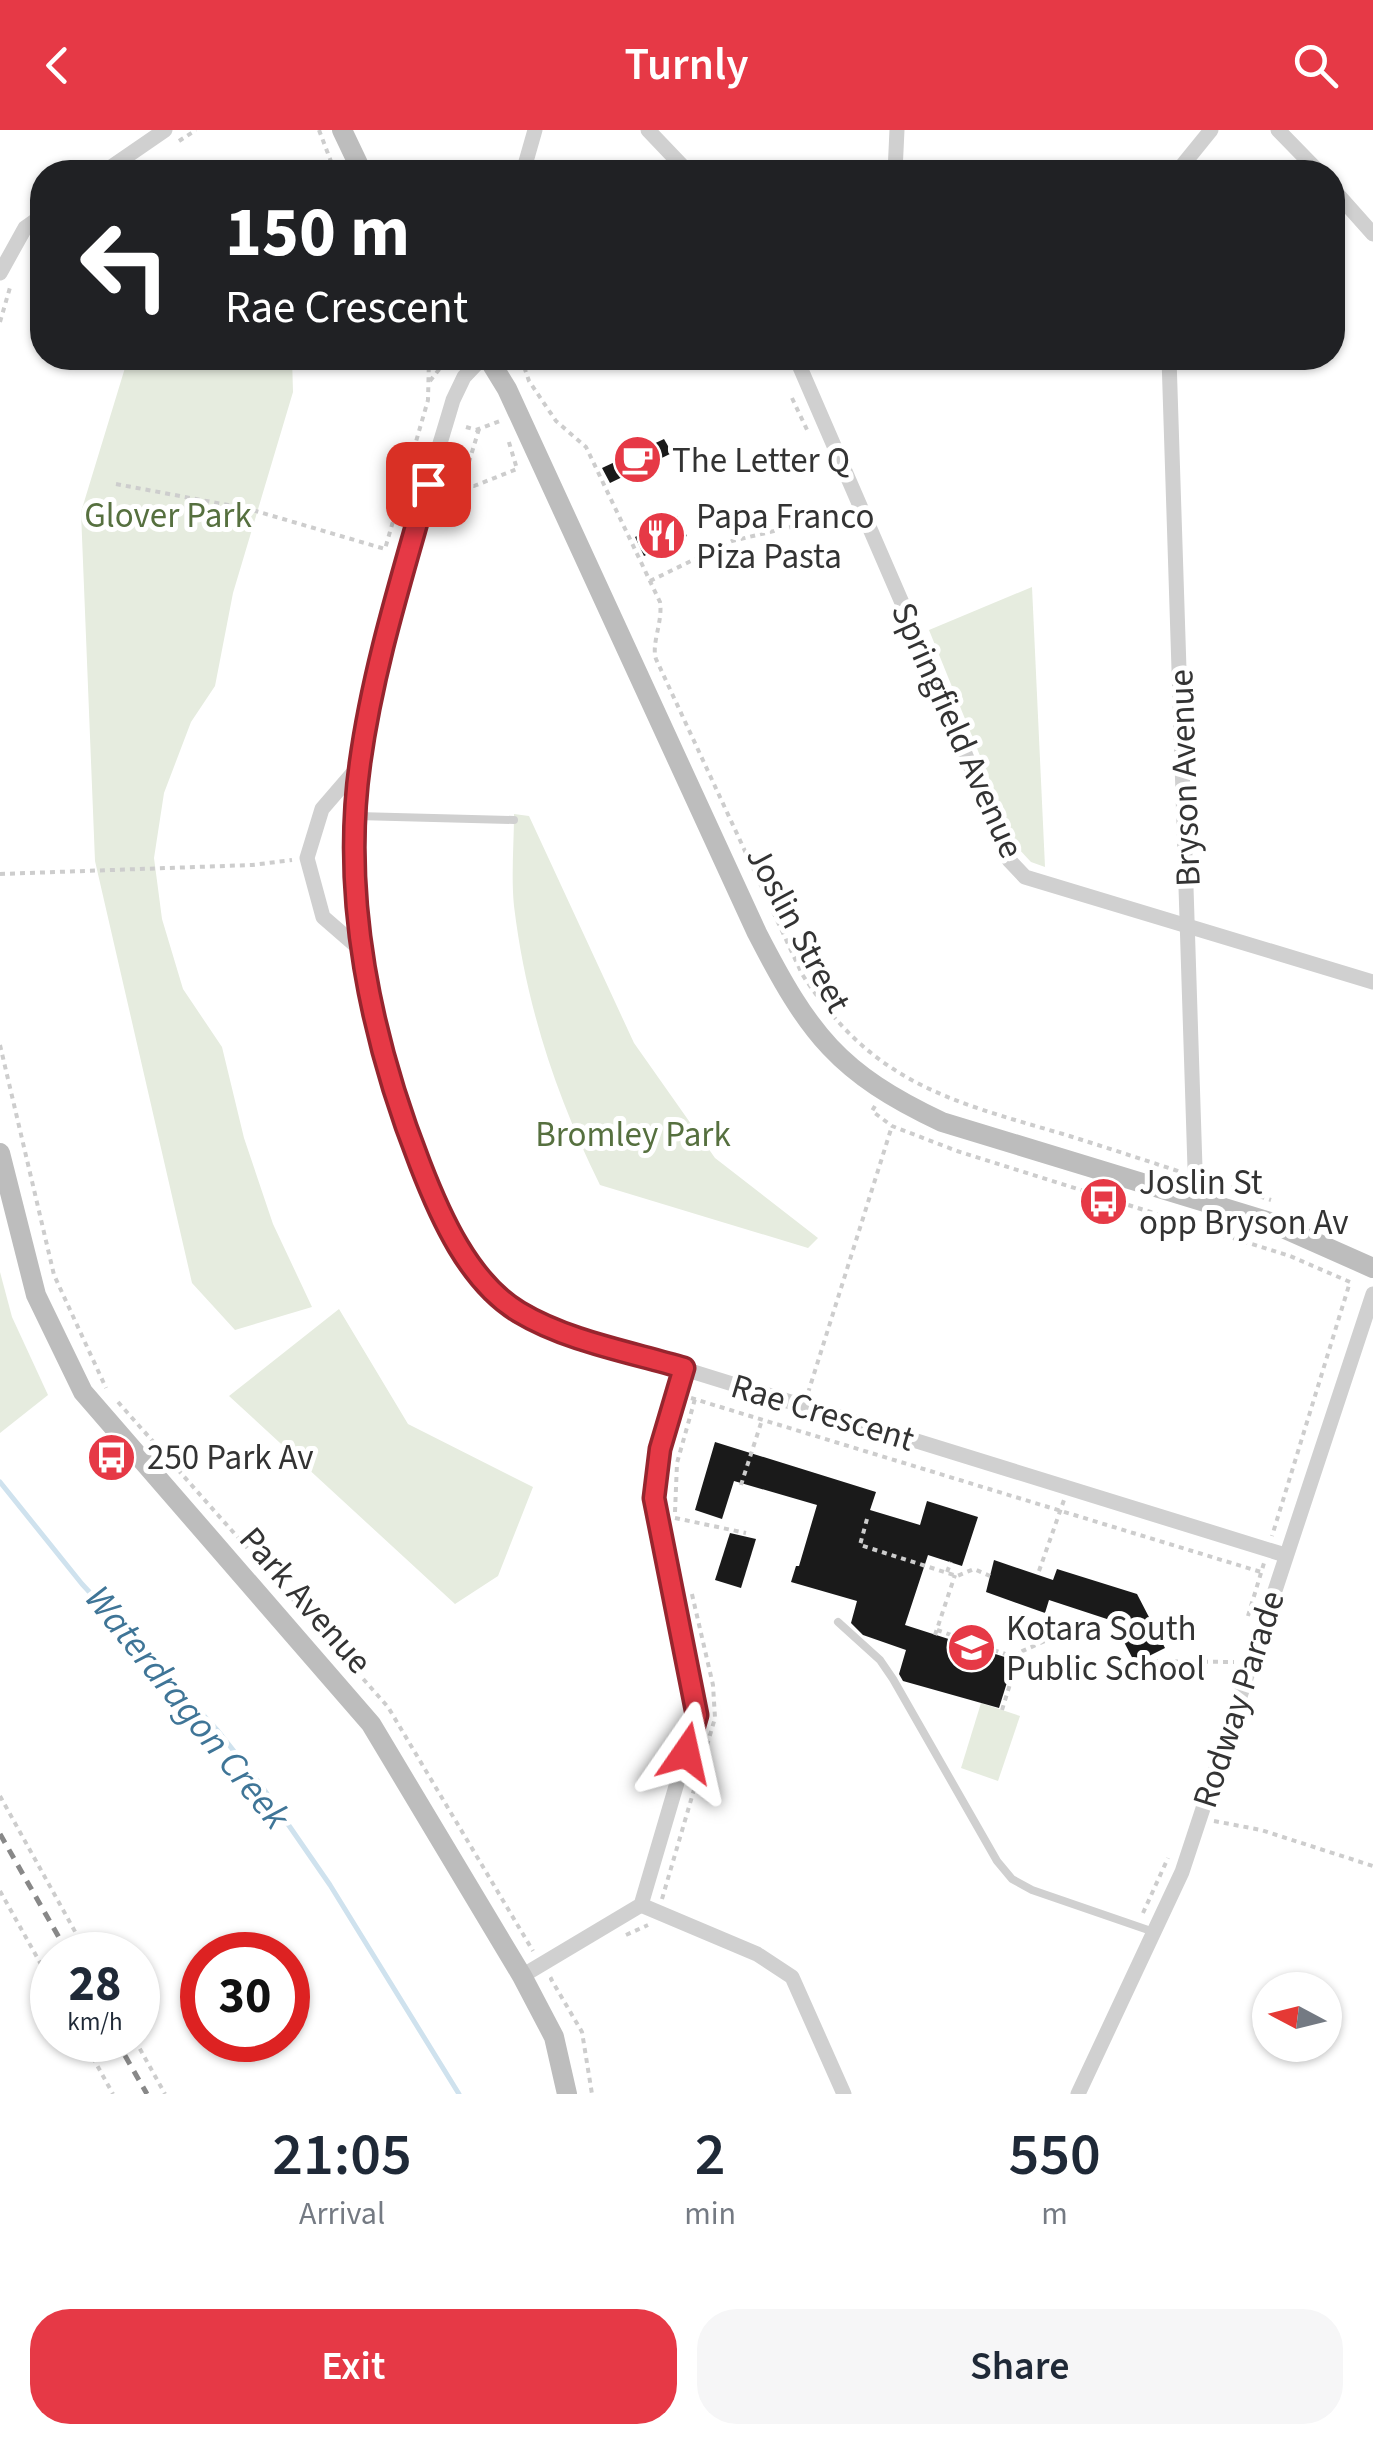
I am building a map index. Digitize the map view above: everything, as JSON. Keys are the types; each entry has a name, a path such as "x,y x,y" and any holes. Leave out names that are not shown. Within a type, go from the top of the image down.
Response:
{"street":[{"path":"121,160 165,130"},
{"path":"526,160 535,130"},
{"path":"648,130 677,160"},
{"path":"896,160 897,130"},
{"path":"1187,160 1211,130"},
{"path":"1278,130 1307,160"},
{"path":"350,135 358,160"},
{"path":"1345,203 1373,234"},
{"path":"0,273 30,224"},
{"name":"Rae Crescent","path":"472,370 453,400 389,618 359,766 355,855 361,950 396,1101 426,1181 464,1256 485,1283 517,1311 558,1330 1285,1555"},
{"name":"Joslin Street","path":"494,370 507,389 758,933 785,987 822,1040 855,1072 896,1100 942,1122 1306,1236 1373,1268"},
{"name":"Springfield Avenue","path":"801,370 920,642 1008,860 1025,877 1373,982"},
{"name":"Bryson Avenue","path":"1169,370 1196,1199"},
{"name":"Rae Crescent","path":"307,858 322,809 359,766"},
{"path":"307,858 324,917 361,950"},
{"name":"Park Avenue","path":"0,1153 36,1295 83,1392 371,1724 522,1976 554,2037 567,2094"},
{"name":"Rodway Parade","path":"1078,2094 1182,1872 1373,1294"},
{"path":"522,1976 641,1906 697,1715 654,1498 660,1449 684,1368"},
{"path":"641,1906 757,1954 792,1978 844,2094"}],"lane":[{"path":"357,816 514,820"},
{"path":"838,1622 880,1660 893,1678 996,1861 1012,1879 1032,1890 1154,1932"}],"path":[{"path":"319,130 330,160"},
{"path":"116,484 249,509 385,549 428,400 430,370"},
{"path":"430,381 439,370"},
{"path":"525,370 556,421 586,447 662,615 654,652 656,660 802,974 840,1024 895,1072 945,1098 1184,1173"},
{"path":"462,484 474,486 516,469 502,420 478,430 466,427"},
{"path":"456,504 478,430"},
{"path":"650,582 732,541 846,514"},
{"path":"0,874 252,866 307,858"},
{"path":"0,1045 54,1275 107,1391"},
{"path":"877,1103 872,1111 892,1126 956,1152 1290,1256 1350,1282 1272,1536"},
{"path":"803,1407 892,1126"},
{"path":"1212,1181 1270,1200"},
{"path":"687,1397 1261,1572"},
{"path":"118,1401 388,1707 534,1952"},
{"path":"742,1485 762,1420"},
{"path":"1039,1571 1064,1500"},
{"path":"675,1518 746,1533"},
{"path":"867,1519 860,1545 955,1576 974,1569 990,1576"},
{"path":"947,1572 951,1562"},
{"path":"955,1576 936,1633 1011,1656 1045,1641"},
{"path":"1002,1710 1020,1652"},
{"path":"1143,1661 1234,1662"},
{"path":"0,1796 75,1932"},
{"path":"1199,1818 1261,1830 1373,1866"},
{"path":"0,1891 30,1945"},
{"path":"623,1937 647,1927 650,1921"},
{"path":"565,1970 550,1979 582,2032 592,2094"},
{"path":"95,2062 113,2094"},
{"path":"147,2062 165,2094"}],"green space":[{"name":"Glover Park","path":"124,370 292,370 293,392 233,593 215,686 191,722 164,793 154,858 162,919 183,989 222,1047 244,1138 273,1224 312,1307 235,1330 192,1283 95,861 81,512"},
{"path":"1032,587 1045,867 1031,862 1017,847 929,630"},
{"name":"Bromley Park","path":"514,814 529,816 634,1043 715,1158 818,1238 808,1248 600,1185 557,1084 526,979 513,895"},
{"path":"0,1272 12,1317 48,1395 0,1433"},
{"path":"339,1309 408,1424 533,1487 498,1576 455,1604 229,1396"},
{"path":"981,1703 1020,1716 998,1781 961,1768"}],"building":[{"name":"The Letter Q","path":"664,439 672,453 610,483 602,468"},
{"name":"Papa Franco Piza Pasta","path":"677,516 687,536 644,556 635,537"},
{"path":"715,1442 876,1492 870,1510 920,1525 927,1501 978,1517 962,1566 928,1555 905,1625 1014,1660 999,1708 903,1681 899,1674 906,1650 863,1635 851,1623 857,1601 791,1582 817,1505 734,1481 722,1519 695,1510"},
{"path":"730,1533 756,1539 741,1588 715,1580"},
{"path":"994,1560 1053,1580 1057,1569 1137,1594 1165,1648 1135,1663 1113,1621 1049,1600 1045,1613 986,1592"}],"waterway":[{"name":"Waterdragon Creek","path":"0,1482 82,1584 218,1731 263,1788 330,1885 459,2094"}],"railway":[{"path":"0,1834 56,1932"},
{"path":"129,2062 147,2094"}],"place":[{"name":"The Letter Q","path":"637,460"},
{"name":"Papa Franco Piza Pasta","path":"661,536"},
{"name":"Joslin St opp Bryson Av","path":"1104,1202"},
{"name":"250 Park Av","path":"112,1457"},
{"name":"Kotara South Public School","path":"971,1648"}],"route":[{"path":"428,484 389,618 359,766 355,855 361,950 396,1101 426,1181 464,1256 485,1283 517,1311 558,1330 684,1368 660,1449 654,1498 697,1715 686,1753"}]}
